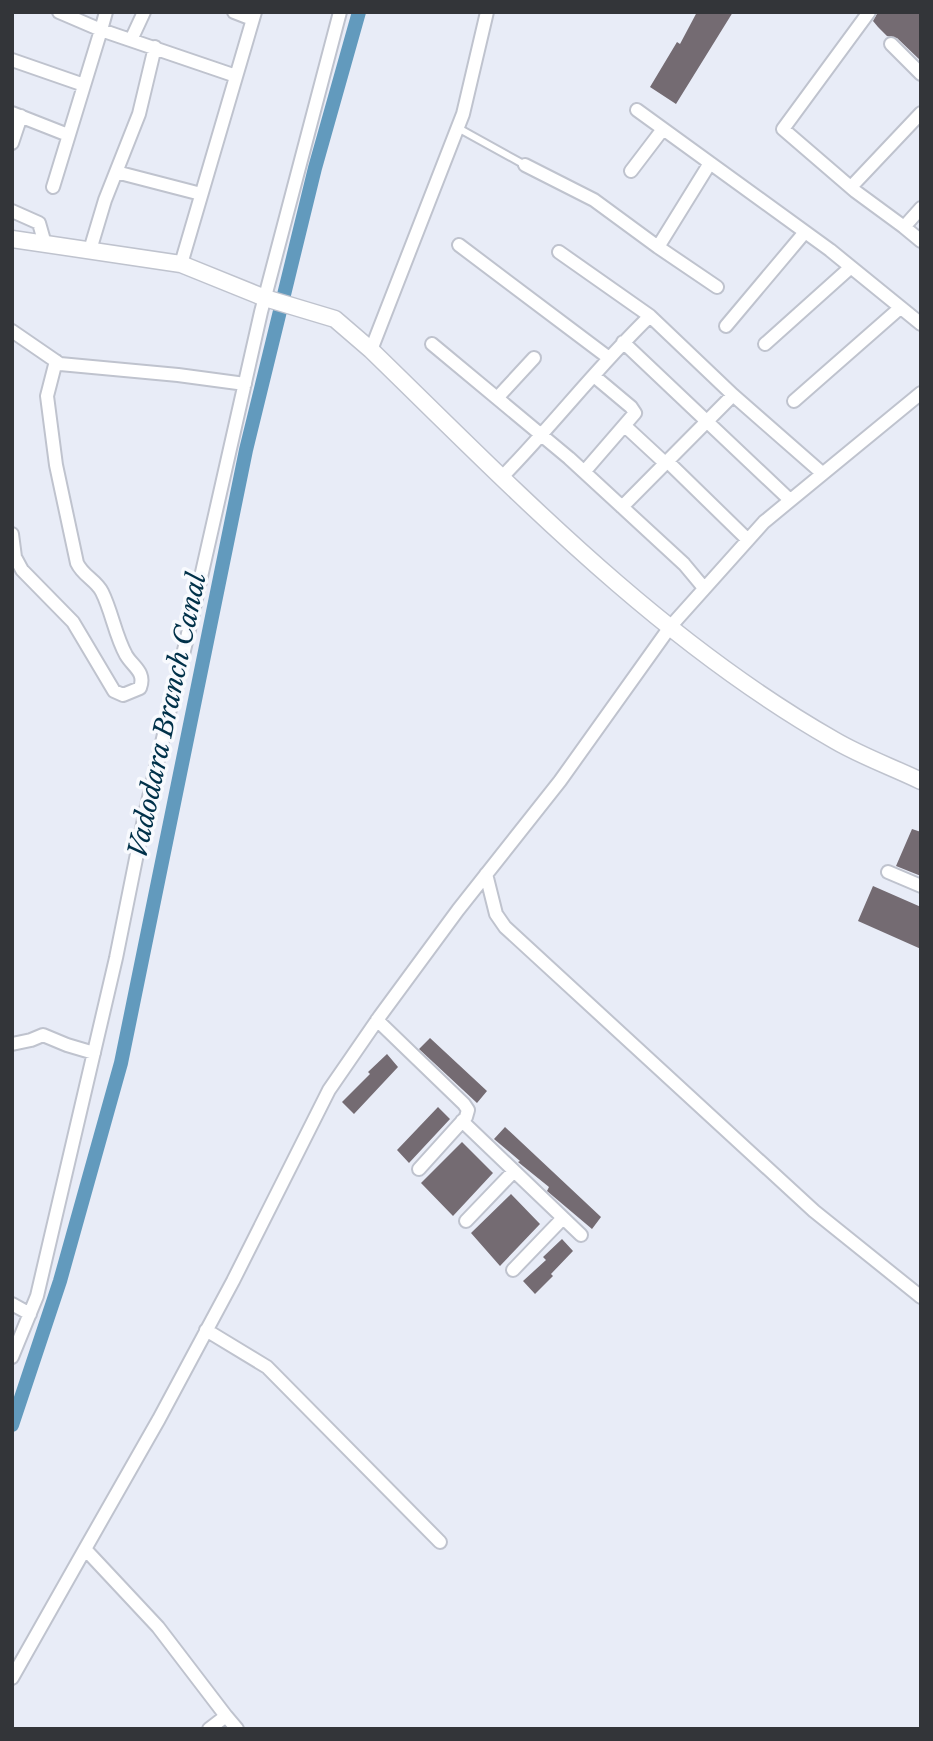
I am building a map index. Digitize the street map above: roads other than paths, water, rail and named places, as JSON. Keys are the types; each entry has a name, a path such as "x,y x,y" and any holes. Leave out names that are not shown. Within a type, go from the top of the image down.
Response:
{"street":[{"path":"59,12 100,30 236,76"},
{"path":"52,187 106,12"},
{"path":"131,40 144,12"},
{"path":"181,264 253,16 234,12"},
{"path":"12,1357 37,1296 245,384 340,12"},
{"path":"371,350 458,128 488,12"},
{"path":"869,12 783,129 851,187 921,241"},
{"path":"891,44 921,74"},
{"path":"90,250 139,114 155,47"},
{"path":"12,60 84,85"},
{"path":"637,110 805,232 921,324"},
{"path":"851,187 921,113"},
{"path":"12,143 17,115 68,135"},
{"path":"631,171 663,129"},
{"path":"658,247 710,163"},
{"path":"525,165 594,200 716,287"},
{"path":"116,172 201,194"},
{"path":"904,227 921,208"},
{"path":"12,211 39,223 44,244"},
{"path":"726,326 805,232"},
{"path":"12,239 181,264 268,299 335,319 371,350 617,585 719,666 835,741 921,781"},
{"path":"460,245 610,358"},
{"path":"559,252 650,316 733,395 822,473"},
{"path":"765,344 851,267"},
{"path":"794,401 900,308"},
{"path":"502,477 623,342 650,316"},
{"path":"12,331 60,364 245,384"},
{"path":"623,342 790,500"},
{"path":"432,344 584,472 684,564 704,589"},
{"path":"498,397 534,358"},
{"path":"12,534 15,557 22,570 73,622 114,691 123,695 140,688 143,681 140,670 127,655 102,591 82,573 77,563 56,465 47,396 56,361"},
{"path":"584,472 633,418 633,409 594,376"},
{"path":"12,1678 206,1331 329,1090 377,1020 486,874 560,781 670,627 764,522 921,393"},
{"path":"622,507 733,395"},
{"path":"625,426 748,540"},
{"path":"888,872 921,886"},
{"path":"486,874 496,914 505,927 814,1211 921,1297"},
{"path":"377,1020 468,1110 462,1121 419,1169"},
{"path":"12,1044 45,1035 94,1053"},
{"path":"462,1121 580,1235"},
{"path":"466,1221 514,1171"},
{"path":"513,1270 563,1218"},
{"path":"12,1304 30,1314"},
{"path":"206,1331 267,1367 440,1542"},
{"path":"85,1549 158,1627 237,1729"},
{"path":"209,1729 226,1716"}],"lane":[{"path":"458,128 525,165"}],"waterway":[{"name":"Vadodara Branch Canal","path":"12,1425 60,1281 121,1063 246,450 315,168 359,12"}]}
